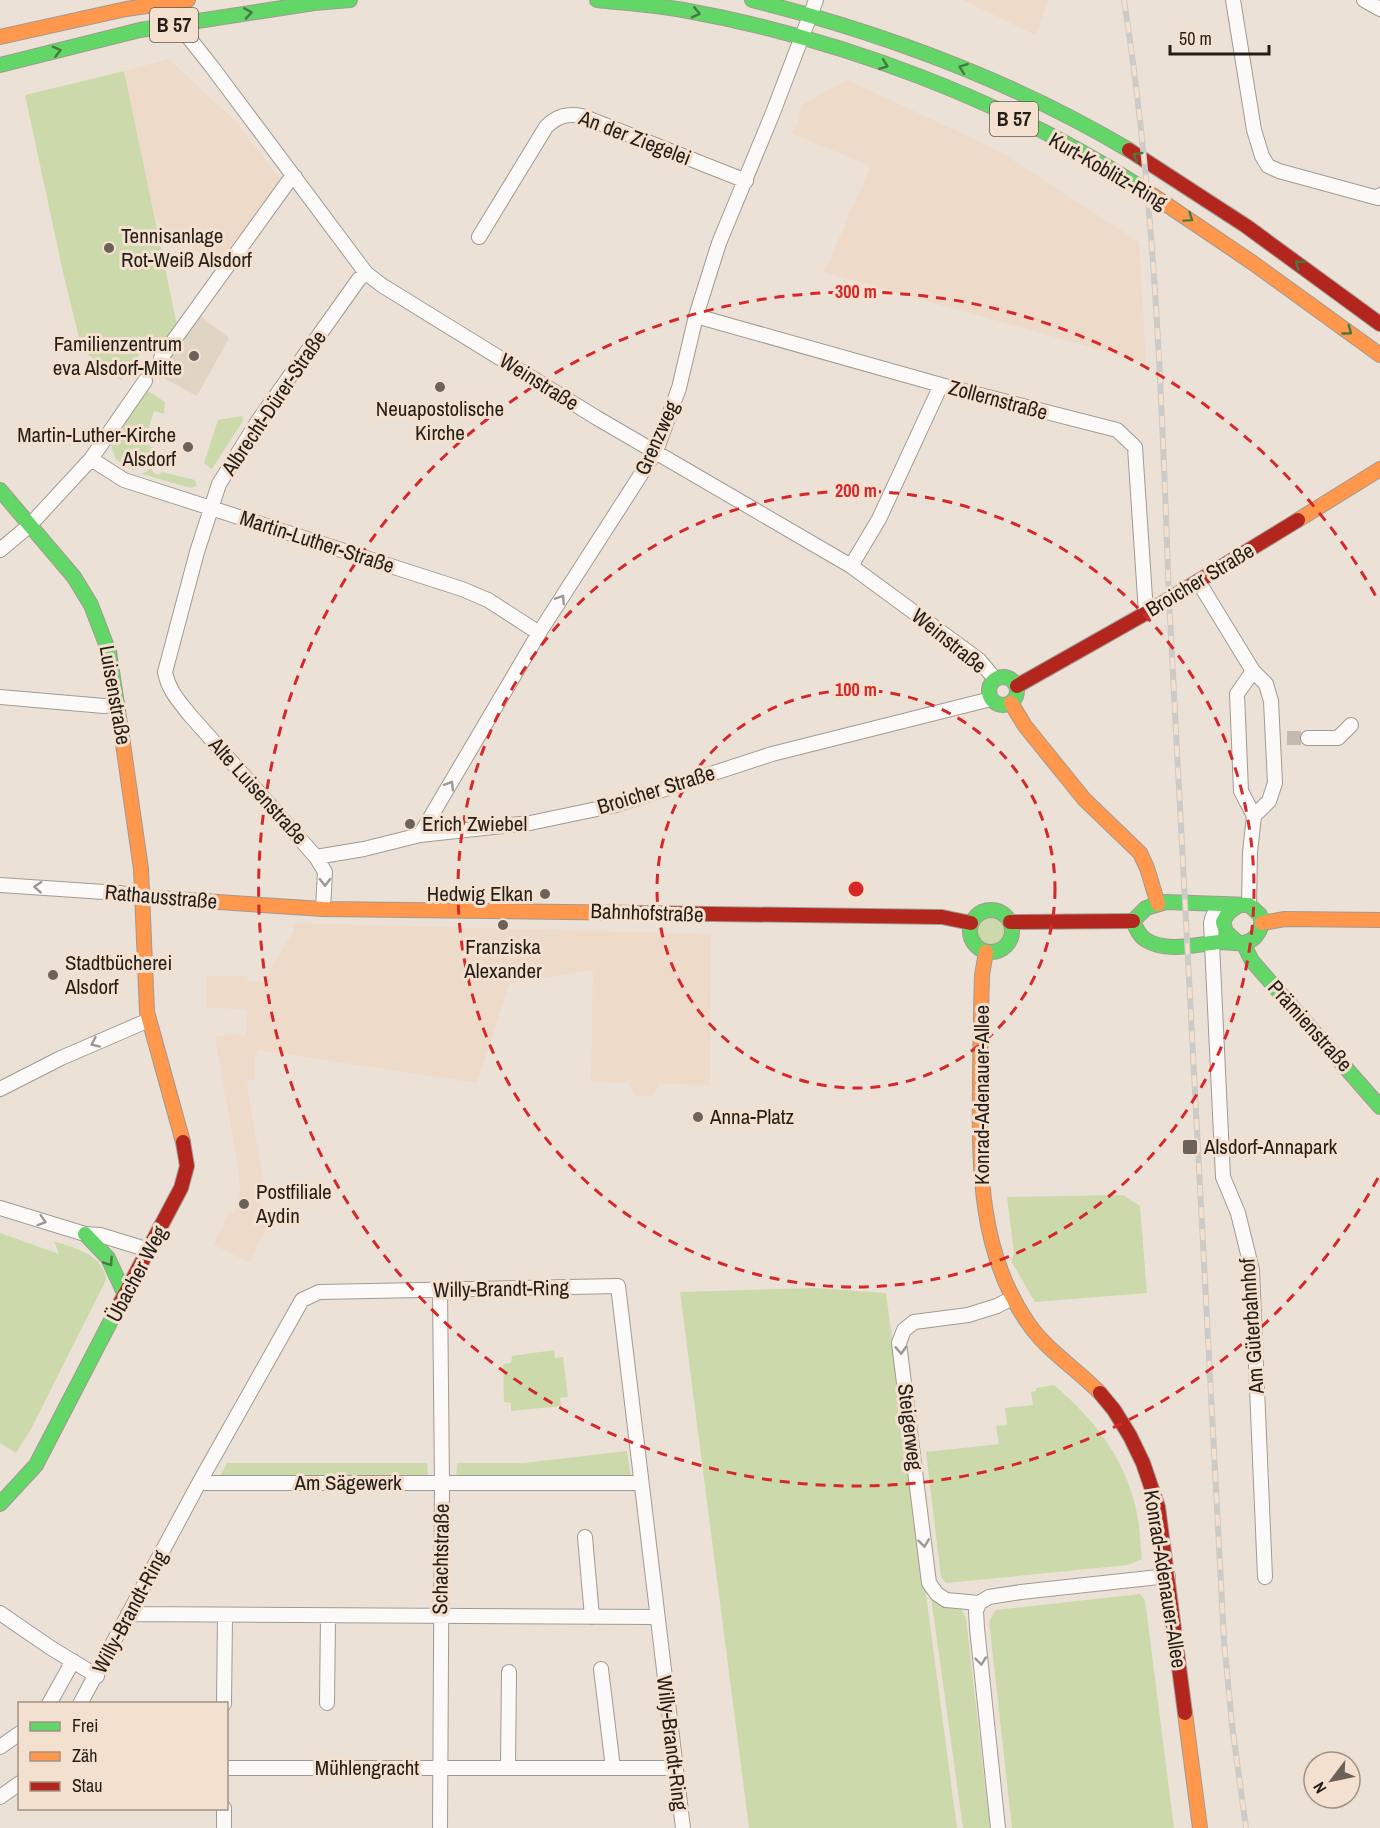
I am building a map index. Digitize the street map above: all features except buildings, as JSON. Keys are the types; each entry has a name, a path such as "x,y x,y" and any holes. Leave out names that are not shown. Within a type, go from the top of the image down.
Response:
{"main road":[{"name":"B 57","path":"0,37 126,9 188,0"},
{"name":"B 57","path":"0,64 140,30 314,3 350,0"},
{"name":"Kurt-Koblitz-Ring","path":"597,0 682,10 801,37 884,65 994,110 1087,155 1188,218 1257,265 1380,355"},
{"name":"Kurt-Koblitz-Ring","path":"752,0 850,26 975,72 1106,136 1191,189 1293,259 1380,324"},
{"name":"Broicher Straße","path":"1017,686 1146,613 1380,469"},
{"name":"Luisenstraße","path":"0,490 74,577 91,605 109,652 136,827 143,897 149,1020"},
{"path":"1007,677 1017,686 1016,698 1011,704 1002,706 991,699 989,690 995,679 1007,677"},
{"path":"1011,704 1025,726 1083,799 1140,853 1158,904"},
{"name":"Rathausstraße","path":"143,897 323,909"},
{"path":"1158,904 1224,904 1244,905 1258,912 1262,923 1258,936 1240,943 1173,945 1148,942 1136,930 1133,921 1139,912 1158,904"},
{"path":"1240,943 1228,937 1224,928 1224,918 1230,909 1244,905"},
{"name":"Bahnhofstraße","path":"323,909 942,917 971,923"},
{"path":"990,910 1002,913 1011,922 1012,938 1002,950 986,952 974,944 970,930 971,923 979,914 990,910"},
{"path":"1262,923 1285,920 1380,920"},
{"path":"1011,922 1133,921"},
{"name":"Prämienstraße","path":"1240,943 1252,961 1380,1107"},
{"name":"Konrad-Adenauer-Allee","path":"986,952 982,975 979,1119 986,1221 996,1258 1012,1298 1029,1324 1052,1351 1104,1397 1125,1425 1144,1463 1158,1507 1200,1828"},
{"name":"Übacher Weg","path":"0,1504 36,1465 47,1446 181,1188 187,1166 183,1143 149,1020"},
{"path":"85,1234 108,1258 125,1295"}],"street":[{"path":"810,14 816,0"},
{"path":"1233,0 1254,130 1262,156 1268,166 1378,198 1380,195"},
{"path":"1364,0 1380,9"},
{"name":"Weinstraße","path":"162,2 366,273 383,286 546,387 851,566 979,660 995,679"},
{"name":"Grenzweg","path":"420,835 539,633 656,451 679,388 696,316 719,243 746,181 810,14"},
{"name":"An der Ziegelei","path":"479,237 541,134 552,121 570,114 582,116 746,181"},
{"path":"161,358 288,182 295,177"},
{"name":"Albrecht-Dürer-Straße","path":"167,682 165,672 219,484 258,421 359,279 366,273"},
{"name":"Zollernstraße","path":"696,316 942,385 1117,430 1135,447 1146,613"},
{"path":"0,550 30,525 91,459 145,381"},
{"path":"851,566 879,519 942,385"},
{"name":"Martin-Luther-Straße","path":"91,459 124,480 462,589 488,600 539,633"},
{"path":"1198,581 1253,671 1266,684 1271,701 1280,739 1275,783 1269,801 1254,816"},
{"path":"1244,905 1254,816 1241,791 1237,694 1253,671"},
{"name":"Alte Luisenstraße","path":"167,682 198,725 316,857 325,872 323,909"},
{"path":"6,698 104,706 118,705"},
{"name":"Broicher Straße","path":"316,857 364,849 420,835 530,823 616,805 772,754 991,699"},
{"path":"1308,738 1338,738 1351,725"},
{"name":"Rathausstraße","path":"0,885 119,893 143,897"},
{"name":"Am Güterbahnhof","path":"1224,904 1217,908 1212,916 1211,944 1223,1177 1238,1213 1252,1270 1265,1577"},
{"path":"0,1089 62,1058 149,1020"},
{"path":"0,1208 85,1234 100,1235 149,1250"},
{"name":"Willy-Brandt-Ring","path":"81,1702 199,1483 302,1300 320,1292 618,1286 683,1828"},
{"name":"Schachtstraße","path":"440,1290 442,1484 440,1828"},
{"name":"Steigerweg","path":"1012,1298 997,1306 968,1315 914,1322 904,1330 899,1343 929,1583 937,1594 946,1600 979,1603 989,1597 1021,1592 1168,1576"},
{"name":"Am Sägewerk","path":"199,1483 641,1483"},
{"path":"585,1537 592,1617"},
{"path":"979,1603 976,1611 977,1628 998,1828"},
{"path":"0,1613 97,1676"},
{"path":"128,1614 328,1617 656,1617"},
{"path":"224,1702 225,1616"},
{"path":"327,1703 328,1617"},
{"path":"50,1702 73,1661"},
{"path":"600,1669 613,1768"},
{"path":"508,1768 509,1672"},
{"path":"0,1747 18,1734"},
{"name":"Mühlengracht","path":"228,1768 676,1768"},
{"path":"0,1797 18,1784"},
{"path":"224,1810 224,1828"}],"shaded area":[{"path":"963,0 1049,0 1035,35"},
{"path":"169,59 236,122 281,180 217,266 155,219 124,71"},
{"path":"848,80 999,151 1139,242 1146,363 824,272 871,166 792,134 799,120 801,105"},
{"name":"Familienzentrum eva Alsdorf-Mitte","path":"199,315 229,338 197,396 156,374"},
{"path":"294,923 711,934 710,1085 660,1084 652,1096 634,1096 629,1083 591,1082 593,970 510,983 477,1083 258,1050 255,1059 255,1079 246,1082 263,1177 260,1209 273,1212 250,1263 214,1245 229,1212 235,1213 240,1190 215,1037 236,1034 246,1036 246,1009 206,1008 206,976 247,976 247,981 263,982 294,930"}],"green space":[{"name":"Tennisanlage Rot-Weiß Alsdorf","path":"124,71 177,325 163,348 141,352 121,380 82,350 25,95"},
{"path":"145,389 165,402 164,414 154,411 144,443 154,448 133,470 116,460 108,438"},
{"path":"242,416 243,421 212,469 204,463 218,420"},
{"path":"151,468 158,475 162,472 195,480 197,486 191,488 142,474"},
{"path":"991,916 1002,920 1006,931 1002,942 991,946 980,942 976,931 980,920"},
{"path":"1123,1195 1140,1206 1147,1293 1035,1302 1011,1261 1014,1253 1007,1197"},
{"path":"0,1233 59,1254 54,1241 87,1253 100,1264 106,1280 31,1429 16,1453 0,1443"},
{"path":"815,1288 886,1293 957,1828 749,1828 680,1292"},
{"path":"554,1350 555,1358 563,1357 568,1397 560,1398 561,1406 511,1411 511,1403 504,1402 503,1364 511,1363 512,1356"},
{"path":"1054,1385 1082,1411 1116,1456 1131,1490 1137,1515 1142,1559 1128,1565 946,1583 941,1577 926,1452 999,1444 996,1426 1007,1425 1005,1408 1033,1405 1031,1392 1036,1391 1036,1388"},
{"path":"627,1451 631,1479 456,1478 457,1463 524,1463"},
{"path":"227,1463 427,1463 428,1478 219,1478"},
{"path":"1140,1594 1145,1600 1174,1828 1012,1828 989,1621 996,1610"},
{"path":"931,1597 944,1606 961,1609 966,1618 990,1828 963,1828"}],"tunnel":[{"path":"1287,738 1308,738"}],"railway":[{"path":"1124,0 1135,74 1156,299 1169,599 1224,1641 1232,1725 1246,1828"}],"traffic: fast":[{"path":"0,65 140,30 314,3 350,0"},
{"path":"597,0 672,8 743,22 862,56 921,77 1035,127 1142,188"},
{"path":"752,0 850,28 946,61 1039,102 1129,150"},
{"path":"0,490 74,577 91,605 109,652 122,737"},
{"path":"1003,677 1013,681 1017,691 1013,701 1003,705 993,701 989,691 993,681 1003,677"},
{"path":"1166,902 1249,905 1260,915 1260,929 1256,936 1243,943 1220,942 1173,947 1154,944 1141,936 1133,921 1146,908 1166,902"},
{"path":"1237,942 1226,932 1223,922 1228,913 1239,905"},
{"path":"991,910 999,911 1006,916 1011,923 1012,931 1011,939 1006,946 999,951 991,952 983,951 976,946 971,939 970,931 971,923 976,916 983,911 991,910"},
{"path":"1243,943 1252,961 1380,1107"},
{"path":"85,1234 108,1258 125,1295"},
{"path":"0,1504 36,1465 118,1307"}],"traffic: slow":[{"path":"0,37 126,9 188,0"},
{"path":"1142,188 1253,263 1380,355"},
{"path":"1298,520 1380,469"},
{"path":"1011,703 1025,726 1084,799 1140,853 1158,904"},
{"path":"122,737 141,869 147,1012 183,1142"},
{"path":"143,897 323,909 642,913"},
{"path":"1262,923 1285,919 1380,920"},
{"path":"986,952 982,975 980,1151 991,1240 1012,1296 1028,1323 1053,1351 1100,1393"},
{"path":"1185,1713 1200,1828"}],"traffic: jam":[{"path":"1129,150 1246,226 1380,324"},
{"path":"1017,686 1146,613 1298,520"},
{"path":"642,913 942,917 971,923"},
{"path":"1010,922 1133,921"},
{"path":"118,1307 181,1188 187,1166 183,1142"},
{"path":"1100,1393 1130,1436 1143,1463 1158,1507 1185,1713"}],"place":[{"name":"Tennisanlage Rot-Weiß Alsdorf","path":"109,248"},
{"name":"Familienzentrum eva Alsdorf-Mitte","path":"194,356"},
{"name":"Neuapostolische Kirche","path":"440,387"},
{"name":"Martin-Luther-Kirche Alsdorf","path":"188,447"},
{"name":"Erich Zwiebel","path":"410,824"},
{"name":"Hedwig Elkan","path":"545,894"},
{"name":"Franziska Alexander","path":"503,925"},
{"name":"Stadtbücherei Alsdorf","path":"53,975"},
{"name":"Anna-Platz","path":"698,1117"},
{"name":"Alsdorf-Annapark","path":"1190,1147"},
{"name":"Postfiliale Aydin","path":"244,1204"}]}
